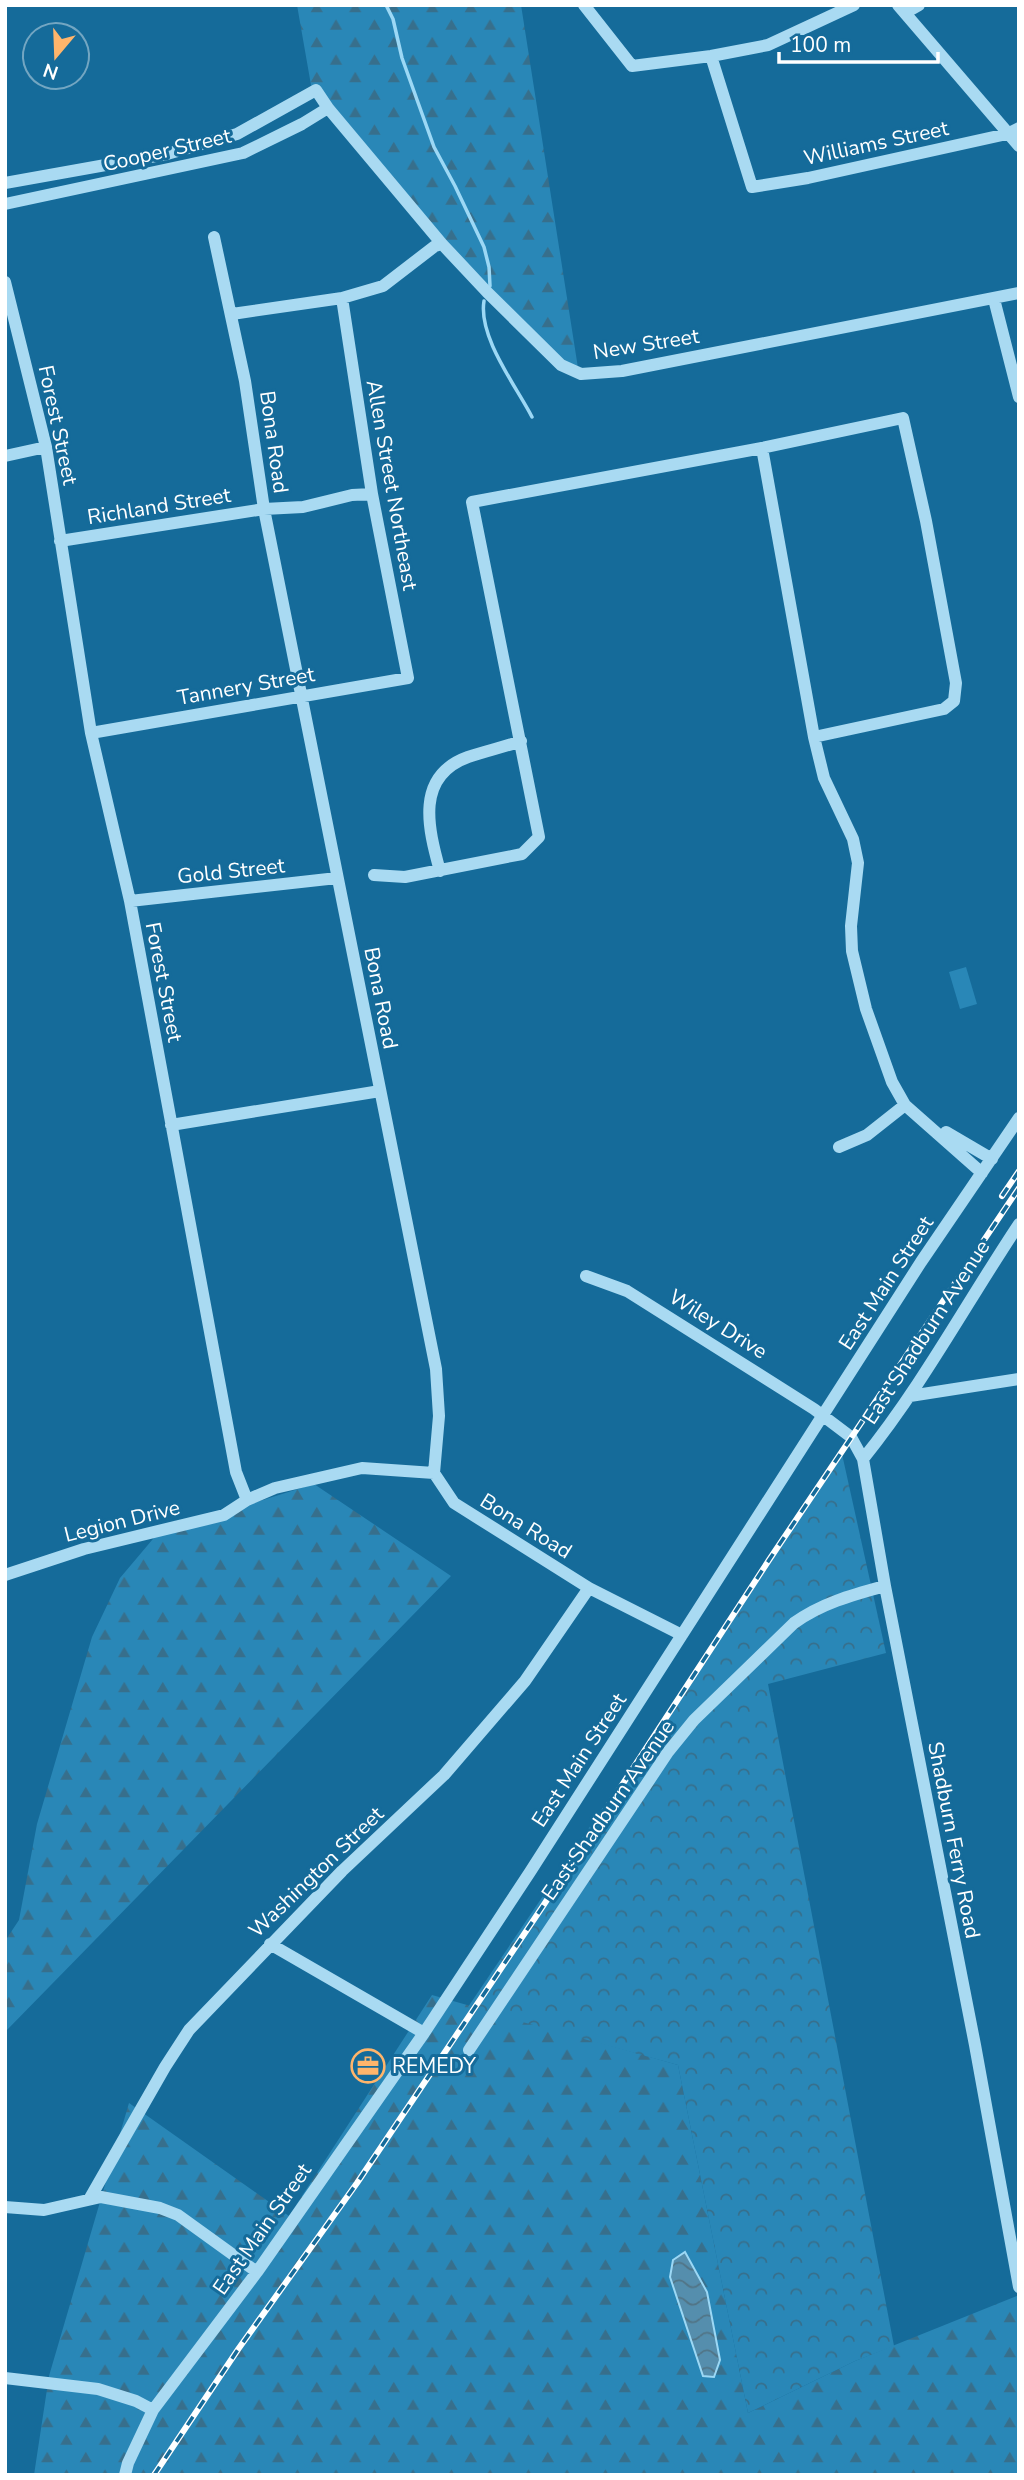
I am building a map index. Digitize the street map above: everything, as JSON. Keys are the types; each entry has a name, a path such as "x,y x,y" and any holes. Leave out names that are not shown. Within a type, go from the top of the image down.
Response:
{"street":[{"path":"584,5 632,66 711,56 768,45 853,5"},
{"path":"919,5 901,9 961,76 1007,135 1019,145"},
{"name":"Williams Street","path":"711,56 752,187 1007,135 1019,128"},
{"name":"New Street","path":"316,90 328,108 442,244 561,365 581,374 622,371 1019,293"},
{"name":"Cooper Street","path":"5,183 167,153 237,134 316,90"},
{"name":"Cooper Street","path":"5,204 243,153 328,108"},
{"name":"Bona Road","path":"214,237 245,381 264,509 436,1369 439,1416 434,1473 454,1503 589,1588 682,1635"},
{"path":"232,314 342,298 383,286 435,246 442,244"},
{"name":"Forest Street","path":"5,282 46,447 91,733 130,901 236,1472 247,1500"},
{"name":"Allen Street Northeast","path":"342,298 372,494 408,678"},
{"path":"994,299 1019,397"},
{"path":"374,874 405,877 522,854 539,837 472,502 762,448 903,418 926,521 956,683 954,701 944,709 814,737"},
{"path":"5,456 46,447"},
{"path":"762,448 814,737 824,778 853,839 858,863 851,926 852,951 866,1009 892,1082 905,1105 982,1173"},
{"name":"Richland Street","path":"60,541 264,509 303,507 352,495 372,494"},
{"name":"Tannery Street","path":"91,733 408,678"},
{"path":"440,871 427,815 433,789 446,768 468,757 521,741"},
{"name":"Gold Street","path":"130,901 337,878"},
{"path":"171,1125 380,1091"},
{"path":"839,1147 867,1135 905,1105"},
{"name":"East Main Street","path":"125,2475 153,2410 257,2272 424,2033 921,1262 1019,1118"},
{"path":"924,1120 992,1159"},
{"name":"East Shadburn Avenue","path":"863,1459 910,1396 1019,1224"},
{"name":"Wiley Drive","path":"586,1276 627,1291 824,1415"},
{"path":"910,1396 1019,1379"},
{"name":"Shadburn Ferry Road","path":"824,1415 851,1437 863,1459 1019,2287"},
{"path":"247,1500 275,1488 362,1468 434,1473"},
{"name":"Legion Drive","path":"5,1575 84,1549 224,1515 247,1500"},
{"name":"East Shadburn Avenue","path":"469,2050 668,1752 694,1720 794,1623 809,1612 827,1603 885,1586"},
{"name":"Washington Street","path":"90,2197 189,2030 342,1871 444,1774 525,1681 589,1588"},
{"path":"270,1944 424,2033"},
{"path":"5,2207 44,2210 90,2197 131,2201 169,2211 257,2272"},
{"path":"5,2378 98,2389 136,2401 153,2410"}],"green space":[{"path":"297,5 521,5 578,368 550,358 436,241 311,85"},
{"path":"966,967 977,1004 960,1009 949,972"},
{"path":"842,1454 886,1653 768,1684 894,2346 855,2361 748,2413 678,2065 468,2007"},
{"path":"314,1484 451,1576 5,2032 5,1941 19,1920 37,1824 92,1637 120,1578 158,1533"},
{"path":"432,1995 678,2065 748,2413 855,2361 1019,2295 1019,2475 34,2475 49,2376 129,2103 289,2216"}],"water":[{"path":"685,2252 707,2292 720,2360 714,2377 703,2376 670,2277 673,2260"}],"waterway":[{"path":"386,5 393,19 402,58 434,147 484,247 490,286"},
{"path":"484,301 484,315 492,345 532,417"}],"railway":[{"path":"1002,1196 1019,1171"},
{"path":"154,2475 239,2348 357,2183 1019,1188"}],"place":[{"name":"REMEDY","path":"368,2066"}]}
